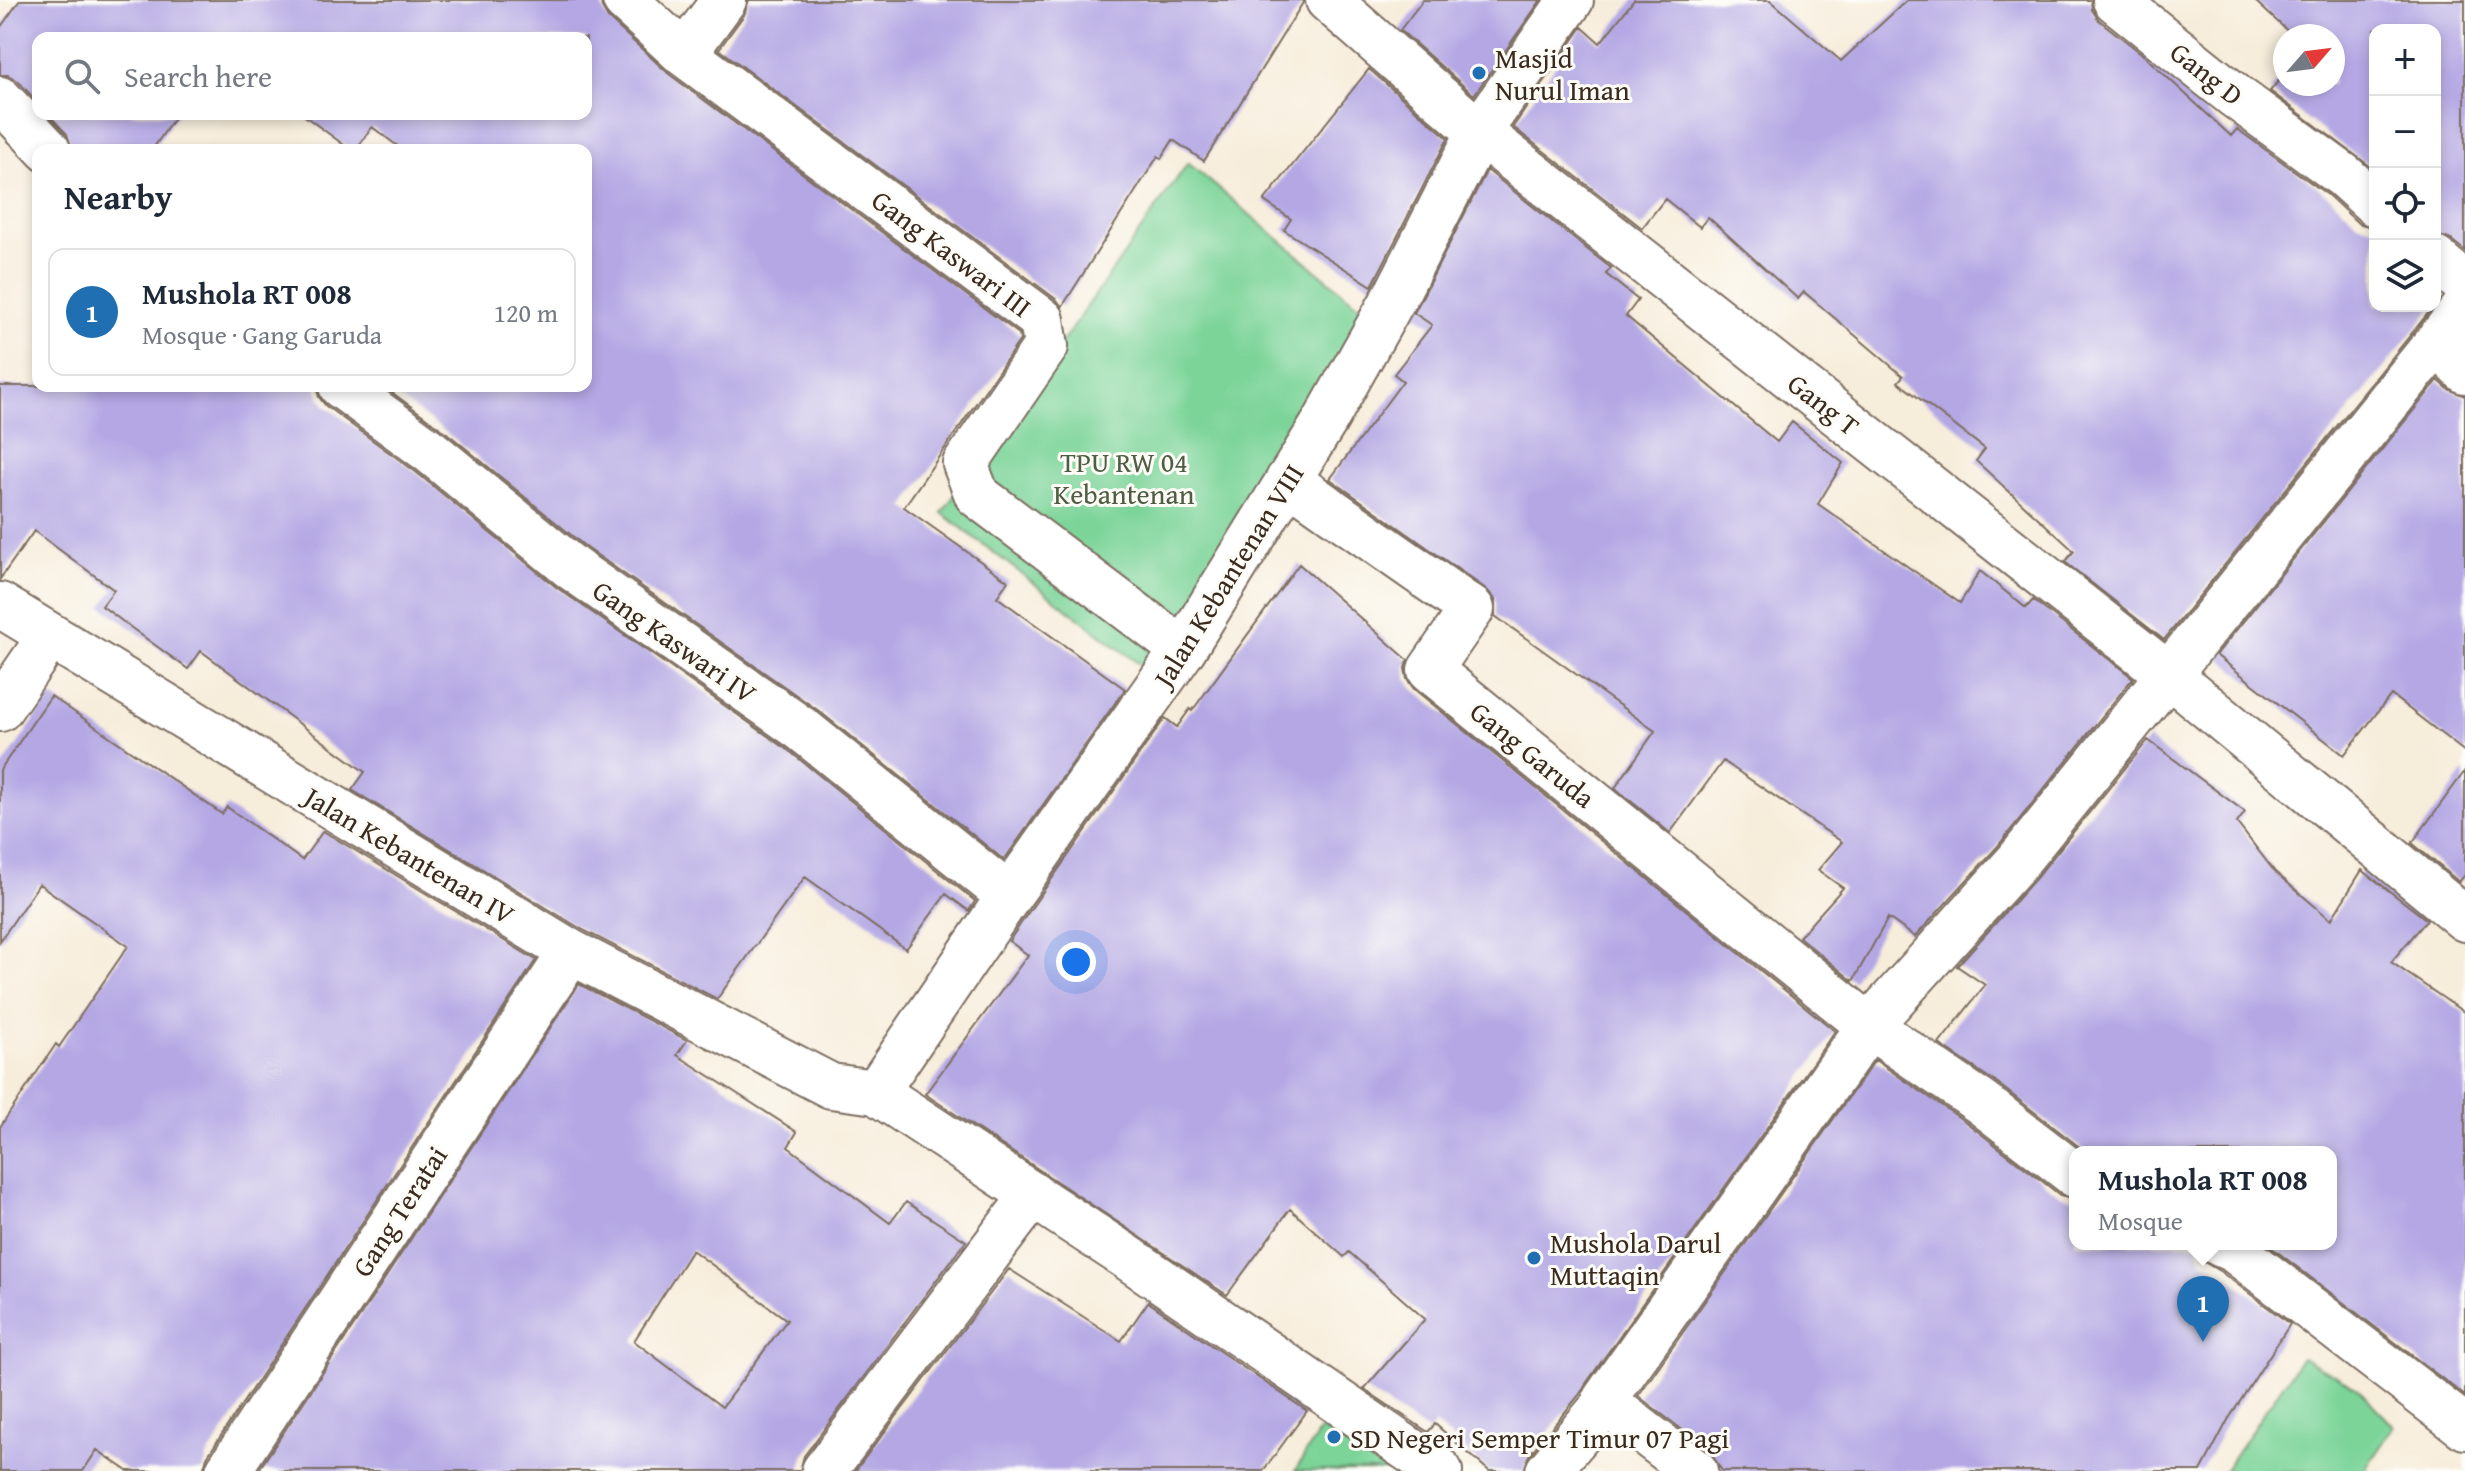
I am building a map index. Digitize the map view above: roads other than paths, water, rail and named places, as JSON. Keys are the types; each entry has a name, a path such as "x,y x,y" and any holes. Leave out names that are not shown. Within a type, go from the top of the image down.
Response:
{"street":[{"path":"625,0 684,54 724,0"},
{"name":"Gang T","path":"1328,0 1479,132 2169,675 2465,919"},
{"name":"Jalan Kebantenan VIII","path":"876,1092 1009,896 1183,650 1325,421 1398,291 1479,132 1571,0"},
{"name":"Gang D","path":"2115,0 2369,199"},
{"name":"Gang Kaswari III","path":"684,54 1042,320 1046,346 965,464 977,495 1183,650"},
{"path":"0,99 42,144"},
{"path":"2441,264 2465,284"},
{"path":"1548,1471 1606,1403 1605,1399 1869,1026 2017,862 2169,675 2450,357 2465,307"},
{"name":"Gang Kaswari IV","path":"349,392 431,452 572,568 803,730 1009,896"},
{"name":"Gang Garuda","path":"1288,480 1472,609 1430,670 1869,1026"},
{"name":"Jalan Kebantenan IV","path":"0,605 571,952 831,1086 876,1092"},
{"path":"0,709 50,636"},
{"name":"Gang Teratai","path":"228,1471 571,952"},
{"path":"1869,1026 1982,1103 2069,1170"},
{"path":"876,1092 1440,1471"},
{"path":"824,1471 1033,1195"},
{"path":"2234,1250 2465,1427"},
{"path":"1606,1403 1695,1471"}],"place":[{"name":"Masjid Nurul Iman","path":"1479,73"},
{"name":"Mushola Darul Muttaqin","path":"1534,1258"},
{"name":"Mushola RT 008","path":"2203,1342"},
{"name":"SD Negeri Semper Timur 07 Pagi","path":"1334,1437"}],"park label":[{"name":"TPU RW 04 Kebantenan","path":"1124,477"}]}
